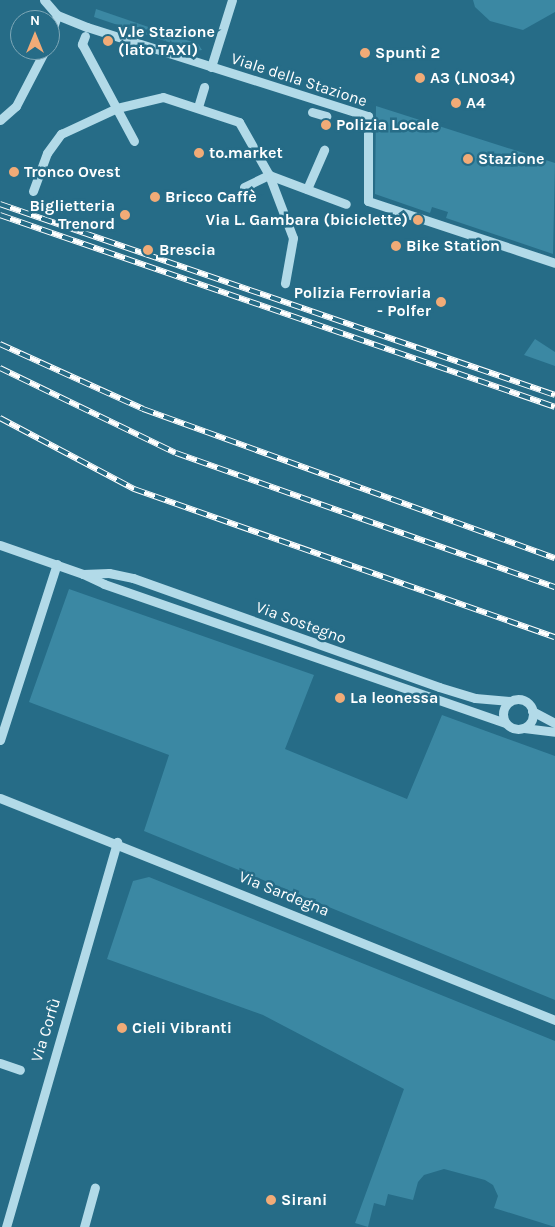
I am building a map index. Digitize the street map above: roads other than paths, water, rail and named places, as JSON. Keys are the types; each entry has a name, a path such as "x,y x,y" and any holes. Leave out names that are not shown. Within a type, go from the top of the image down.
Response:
{"street":[{"name":"Viale della Stazione","path":"44,0 53,10"},
{"name":"Viale della Stazione","path":"211,67 232,0"},
{"name":"Viale della Stazione","path":"60,16 211,67 368,116 368,201 555,263"},
{"path":"85,36 82,44 134,141"},
{"path":"0,120 16,106 40,60"},
{"path":"198,108 204,87"},
{"path":"33,192 47,153 61,134 117,108 163,97 239,122 269,175 292,238 285,283"},
{"path":"312,112 326,116"},
{"path":"308,190 324,150"},
{"path":"244,187 269,175 346,204"},
{"name":"Via Sostegno","path":"0,545 57,564 98,582 505,723 514,729 524,728 555,732"},
{"path":"0,740 57,564"},
{"name":"Via Sostegno","path":"83,574 109,573 133,578 439,687 475,698 510,701 524,700 532,711 555,723"},
{"path":"505,723 503,708 510,701"},
{"path":"524,728 531,720 532,711"},
{"name":"Via Sardegna","path":"0,798 117,842 555,1020"},
{"name":"Via Corfù","path":"6,1227 117,842"},
{"path":"0,1062 20,1070"},
{"path":"84,1227 96,1187"}],"railway":[{"path":"0,204 555,395"},
{"path":"0,215 555,407"},
{"path":"0,344 143,409 555,558"},
{"path":"0,368 176,453 555,587"},
{"path":"0,418 134,489 555,637"}],"place":[{"name":"V.le Stazione (lato TAXI)","path":"108,41"},
{"name":"Spuntì 2","path":"365,53"},
{"name":"A3 (LN034)","path":"420,78"},
{"name":"A4","path":"456,103"},
{"name":"Polizia Locale","path":"326,125"},
{"name":"to.market","path":"199,153"},
{"name":"Stazione","path":"468,159"},
{"name":"Tronco Ovest","path":"14,172"},
{"name":"Bricco Caffè","path":"155,197"},
{"name":"Biglietteria Trenord","path":"125,215"},
{"name":"Via L. Gambara (biciclette)","path":"418,220"},
{"name":"Bike Station","path":"396,246"},
{"name":"Brescia","path":"148,250"},
{"name":"Polizia Ferroviaria - Polfer","path":"441,302"},
{"name":"La leonessa","path":"340,698"},
{"name":"Cieli Vibranti","path":"122,1028"},
{"name":"Sirani","path":"271,1200"}]}
